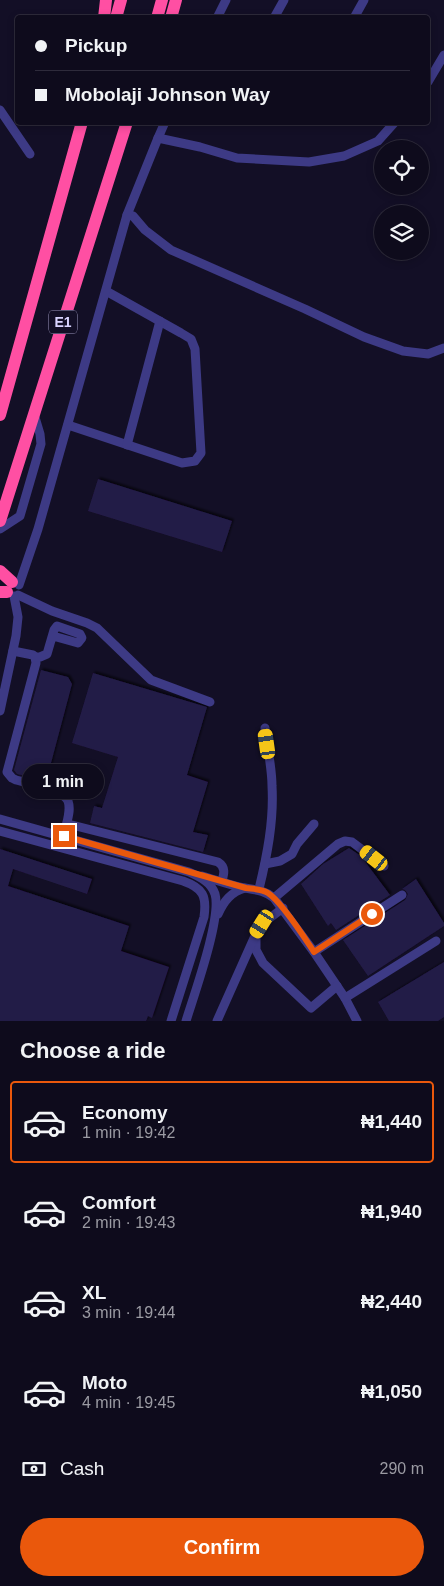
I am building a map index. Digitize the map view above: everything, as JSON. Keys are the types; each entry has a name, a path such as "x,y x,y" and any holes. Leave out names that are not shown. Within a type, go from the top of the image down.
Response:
{"highway":[{"path":"117,15 121,0"},
{"path":"158,15 162,0"},
{"path":"173,10 181,0"},
{"path":"104,15 106,1"},
{"name":"E1","path":"0,415 81,125"},
{"name":"E1","path":"0,521 126,125"},
{"path":"0,571 12,590"}],"street":[{"path":"218,15 226,0"},
{"path":"276,15 284,0"},
{"path":"356,15 364,0"},
{"path":"430,79 444,55"},
{"path":"0,110 30,154"},
{"path":"0,711 18,617 12,590 38,529 128,215 164,125"},
{"path":"158,138 200,147 237,158 310,162 344,156 378,141 392,125"},
{"path":"128,215 133,216 146,230 171,250 305,308 364,337 404,351 428,354 444,348"},
{"path":"68,426 182,463 195,461 201,453 195,349 191,339 106,291"},
{"path":"127,444 160,321"},
{"path":"0,529 20,516 41,444 34,414"},
{"path":"12,590 52,611 97,628 151,680 210,702"},
{"path":"13,651 40,657 47,654 53,636"},
{"path":"35,657 36,663 4,772 16,780 63,795 68,800 68,824 64,836"},
{"path":"259,890 271,823 272,788 265,728"},
{"path":"2,816 205,878 268,892 283,908 314,952 337,986 357,1021"},
{"path":"68,824 218,862 223,867 222,882"},
{"path":"265,864 280,861 292,854 297,844 314,824"},
{"path":"0,831 183,881 196,887 203,894 205,904 200,930 171,1021"},
{"path":"274,898 338,844 345,841 352,842 384,866"},
{"path":"196,887 205,878"},
{"path":"205,878 214,892 216,902 215,923"},
{"path":"205,904 227,898 238,890 246,888"},
{"path":"314,952 402,895"},
{"path":"186,1021 215,923 227,898"},
{"path":"217,1021 256,933 262,924 283,908"},
{"path":"256,933 256,950 262,963 311,1008 337,986"},
{"path":"344,998 436,941"}],"building":[{"path":"98,479 232,521 222,552 88,511"},
{"path":"41,670 68,677 72,684 47,778 41,776 40,780 17,774 14,770"},
{"path":"93,673 207,707 187,775 208,782 193,832 208,835 203,852 90,823 94,806 102,808 118,757 72,743"},
{"path":"349,848 361,856 390,895 336,930 331,923 328,926 301,884 323,864"},
{"path":"0,849 92,879 87,894 13,869 8,886 129,926 121,951 169,967 152,1018 148,1016 146,1021 0,1021"},
{"path":"416,879 444,923 444,926 368,976 343,940 405,900 408,894 402,889"},
{"path":"444,962 444,1017 438,1021 389,1021 378,1002"}],"route":[{"path":"64,836 246,888 268,892 280,904 314,952 372,914"}]}
